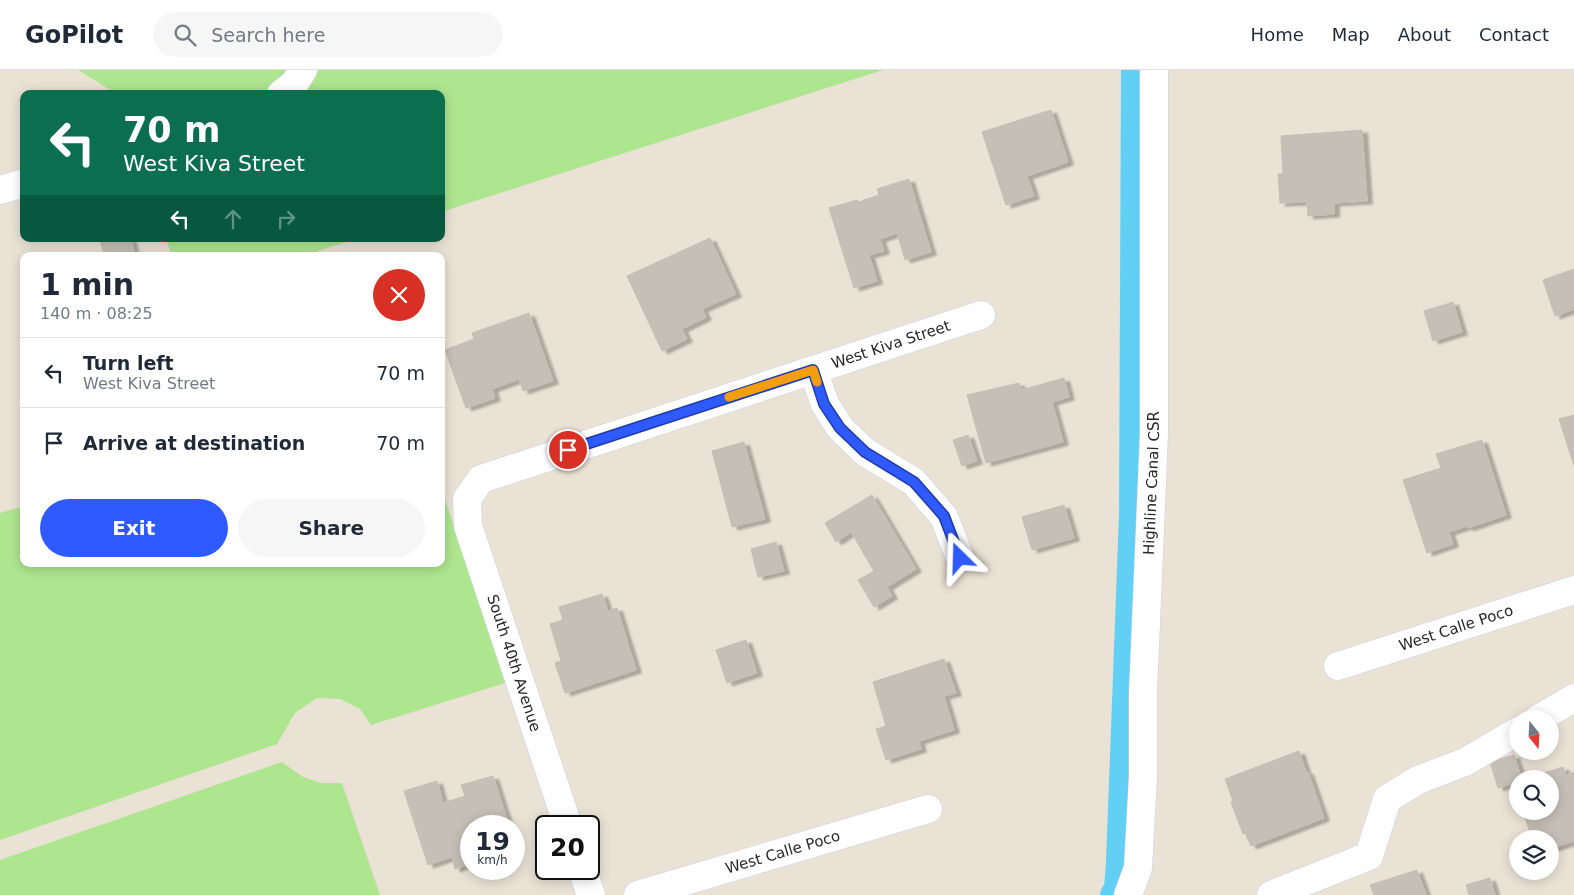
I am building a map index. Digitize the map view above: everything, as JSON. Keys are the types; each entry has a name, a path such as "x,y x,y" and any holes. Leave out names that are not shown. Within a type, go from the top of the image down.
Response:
{"street":[{"path":"286,90 294,84 302,70"},
{"name":"Highline Canal CSR","path":"1128,895 1138,868 1143,777 1144,674 1154,434 1154,70"},
{"path":"0,190 20,183"},
{"name":"West Kiva Street","path":"467,499 481,479 981,315"},
{"path":"813,370 824,404 840,428 865,452 914,482 944,516 960,558"},
{"name":"South 40th Avenue","path":"467,499 468,526 564,815"},
{"name":"West Calle Poco","path":"1338,666 1574,590"},
{"path":"1553,710 1574,698"},
{"path":"1271,895 1369,856 1387,799 1418,780 1465,762 1509,736"},
{"name":"West Calle Poco","path":"638,895 928,809"},
{"path":"586,880 591,895"}],"green space":[{"path":"78,70 293,70 285,81 272,90 110,90"},
{"path":"319,70 883,70 445,211 445,90 300,90 312,81"},
{"path":"167,242 346,242 317,252 171,252"},
{"path":"445,501 505,683 371,725 360,709 340,699 317,698 295,713 277,744 0,840 0,513 20,507 20,567 445,567"},
{"path":"282,762 303,777 321,783 342,783 380,895 0,895 0,860"}],"building":[{"path":"1051,110 1068,162 1027,176 1034,196 1006,205 982,132"},
{"path":"1362,130 1367,201 1334,203 1334,214 1308,216 1307,202 1280,203 1278,174 1283,174 1281,136"},
{"path":"909,179 931,252 905,260 897,233 880,239 884,251 869,255 877,281 854,288 829,208 879,195 877,189"},
{"path":"710,238 736,294 702,309 706,317 682,329 687,339 662,351 627,276"},
{"path":"101,242 132,242 134,252 103,252"},
{"path":"1574,269 1574,309 1555,316 1543,280"},
{"path":"1453,302 1462,332 1433,341 1424,311"},
{"path":"529,313 553,381 523,391 519,379 492,389 495,398 466,408 445,350 474,339 472,333"},
{"path":"1064,378 1069,397 1052,402 1063,442 986,463 967,395 1019,383 1021,390"},
{"path":"1574,415 1574,466 1559,419"},
{"path":"968,435 977,461 962,466 953,440"},
{"path":"1482,440 1506,515 1468,528 1467,526 1449,532 1453,544 1427,553 1403,480 1441,468 1436,454"},
{"path":"744,442 765,519 732,527 712,451"},
{"path":"872,495 916,569 887,587 892,596 874,607 858,580 874,571 851,532 836,542 825,523"},
{"path":"1064,505 1074,538 1032,550 1022,517"},
{"path":"776,542 784,571 758,577 751,549"},
{"path":"602,594 608,611 617,608 636,670 565,693 555,663 561,661 550,624 563,620 559,607"},
{"path":"746,640 757,673 727,683 716,650"},
{"path":"944,659 956,693 944,696 954,730 919,741 921,749 886,760 876,729 886,726 873,682"},
{"path":"1299,751 1324,818 1251,846 1245,833 1243,834 1225,779"},
{"path":"1509,756 1509,760 1516,760 1519,770 1509,770 1509,785 1498,788 1490,762"},
{"path":"1563,767 1566,775 1574,772 1574,841 1559,846 1559,830 1529,830 1526,820 1559,820 1559,770 1554,770"},
{"path":"493,776 505,815 460,815 460,867 455,869 452,857 428,865 404,791 437,781 443,803 465,796 461,785"},
{"path":"1417,870 1426,895 1374,895 1370,885"},
{"path":"1490,878 1495,895 1469,895 1466,885"}],"waterway":[{"path":"1113,895 1117,888 1119,862 1132,514 1134,70"}],"slow traffic":[{"path":"729,397 813,370 817,382"}],"route":[{"path":"568,450 813,370 824,404 840,428 865,452 914,482 944,516 960,558"}]}
